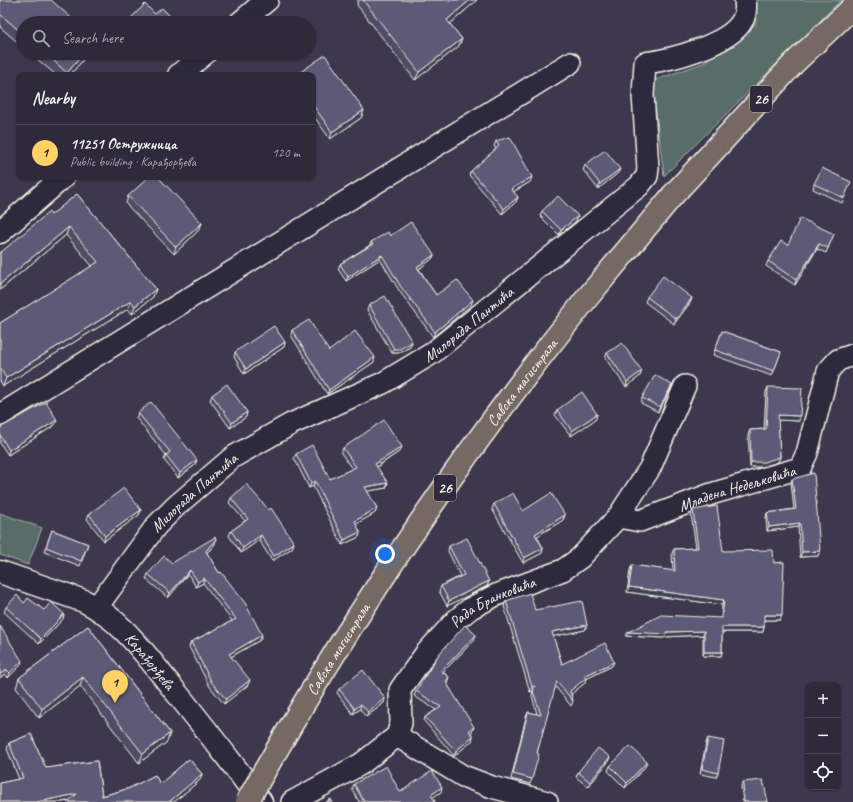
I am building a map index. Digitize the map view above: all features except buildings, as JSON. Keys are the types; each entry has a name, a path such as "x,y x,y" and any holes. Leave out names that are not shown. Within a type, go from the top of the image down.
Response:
{"main road":[{"name":"Савска магистрала","path":"246,802 314,686 429,511 498,415 586,299 673,195 794,63 853,6"}],"street":[{"path":"248,16 267,0"},
{"name":"Милорада Пантића","path":"97,607 156,526 180,501 233,457 291,424 384,383 432,354 639,186 647,176 648,168 644,102 645,63 688,53 723,37 743,21 746,10 745,0"},
{"path":"183,72 197,60"},
{"path":"0,416 570,63"},
{"path":"0,232 60,180"},
{"name":"Младена Недељковића","path":"618,516 640,522 711,494 800,468 807,453 828,371 838,360 853,355"},
{"name":"Рада Бранковића","path":"397,736 401,723 400,690 426,653 456,620 471,608 496,595 563,570 572,565 618,516 650,468 685,386"},
{"name":"Карађорђева","path":"0,572 56,590 97,607 120,627 206,728 261,802"},
{"path":"292,802 361,764 397,736 463,776 492,787 547,802"}],"green space":[{"path":"753,0 841,0 664,176 652,81 706,62 711,53 756,24"},
{"path":"0,513 42,528 28,565 0,555"}],"place":[{"name":"11251 Остружница","path":"115,703"}]}
